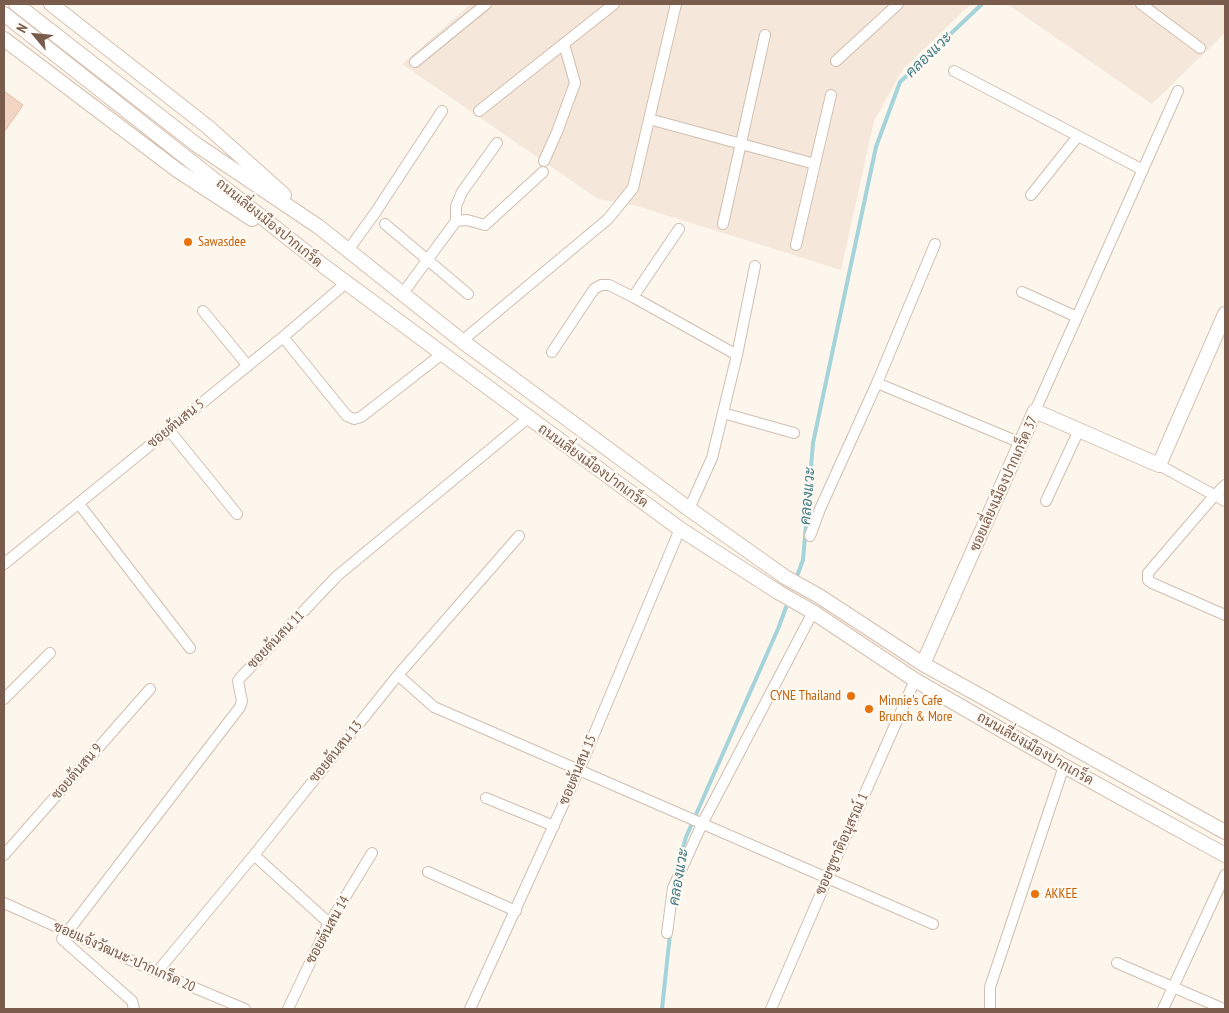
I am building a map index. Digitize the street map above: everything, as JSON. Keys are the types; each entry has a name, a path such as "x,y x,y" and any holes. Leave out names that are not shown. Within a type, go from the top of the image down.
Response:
{"main road":[{"name":"ถนนเลี่ยงเมืองปากเกร็ด","path":"16,4 197,145 349,249 462,341 689,509 785,577 819,596 923,664 1225,832"},
{"path":"51,4 208,126 319,227"},
{"name":"ถนนเลี่ยงเมืองปากเกร็ด","path":"4,14 346,283 680,529 778,592 812,611 915,680 1064,766 1225,855"},
{"path":"4,39 177,170 325,267"},
{"path":"1159,465 1225,314"},
{"name":"ซอยเลี่ยงเมืองปากเกร็ด 37","path":"923,664 1035,411 1159,465"}],"street":[{"path":"415,62 486,4"},
{"path":"479,111 614,4"},
{"path":"462,341 608,219 633,188 676,4"},
{"path":"836,61 898,4"},
{"path":"1141,4 1200,48"},
{"path":"723,224 765,35"},
{"path":"544,161 575,83 564,44"},
{"path":"954,70 1143,170"},
{"path":"1035,411 1178,91"},
{"path":"796,245 831,95"},
{"path":"349,249 442,111"},
{"path":"649,119 815,164"},
{"path":"1031,195 1078,136"},
{"path":"403,293 456,221 456,206 462,192 497,142"},
{"path":"456,221 466,220 485,225 543,172"},
{"path":"385,224 468,294"},
{"path":"633,297 679,229"},
{"path":"810,536 935,244"},
{"path":"689,509 712,458 755,266"},
{"name":"ซอยต้นสน 5","path":"4,564 248,366 346,283"},
{"path":"552,352 594,289 601,285 609,285 736,355"},
{"path":"1022,292 1077,317"},
{"path":"203,311 248,366"},
{"path":"283,337 347,416 354,419 361,417 442,354"},
{"path":"877,383 1021,443"},
{"path":"723,413 794,432"},
{"name":"ซอยต้นสน 11","path":"68,932 240,707 242,701 238,680 337,576 528,418"},
{"path":"169,430 237,514"},
{"path":"1046,501 1079,430"},
{"path":"1159,465 1225,501"},
{"path":"1225,485 1148,573 1148,580 1152,583 1225,615"},
{"path":"78,504 190,648"},
{"name":"ซอยต้นสน 15","path":"470,1009 579,770 680,529"},
{"name":"ซอยต้นสน 13","path":"158,972 398,675 519,536"},
{"path":"667,933 673,888 700,824 812,611"},
{"path":"4,699 50,653"},
{"path":"398,675 434,707 933,924"},
{"name":"ซอยชูชาติอนุสรณ์ 1","path":"771,1009 826,879 915,680"},
{"name":"ซอยต้นสน 9","path":"4,855 150,689"},
{"path":"990,1009 990,987 1064,766"},
{"path":"486,798 554,826"},
{"name":"ซอยต้นสน 14","path":"288,1009 330,923 372,854"},
{"path":"254,855 330,923"},
{"path":"428,872 516,911"},
{"path":"1163,1009 1225,875"},
{"name":"ซอยแจ้งวัฒนะ-ปากเกร็ด 20","path":"4,903 245,1009"},
{"path":"68,932 62,939 132,1001 134,1009"},
{"path":"1117,963 1224,1009"}],"shaded area":[{"path":"471,4 971,4 903,69 874,121 841,270 637,206 598,199 402,64"},
{"path":"1007,4 1225,4 1225,33 1152,104"}],"building":[{"path":"4,91 23,105 4,132"}],"waterway":[{"name":"คลองแวะ","path":"796,579 803,560 813,443 876,147 900,82 982,4"},
{"name":"คลองแวะ","path":"678,865 686,837 778,629 788,602"},
{"name":"คลองแวะ","path":"662,1009 670,934"}],"place":[{"name":"Sawasdee","path":"188,242"},
{"name":"CYNE Thailand","path":"851,696"},
{"name":"Minnie's Cafe Brunch & More","path":"869,709"},
{"name":"AKKEE","path":"1035,894"}]}
